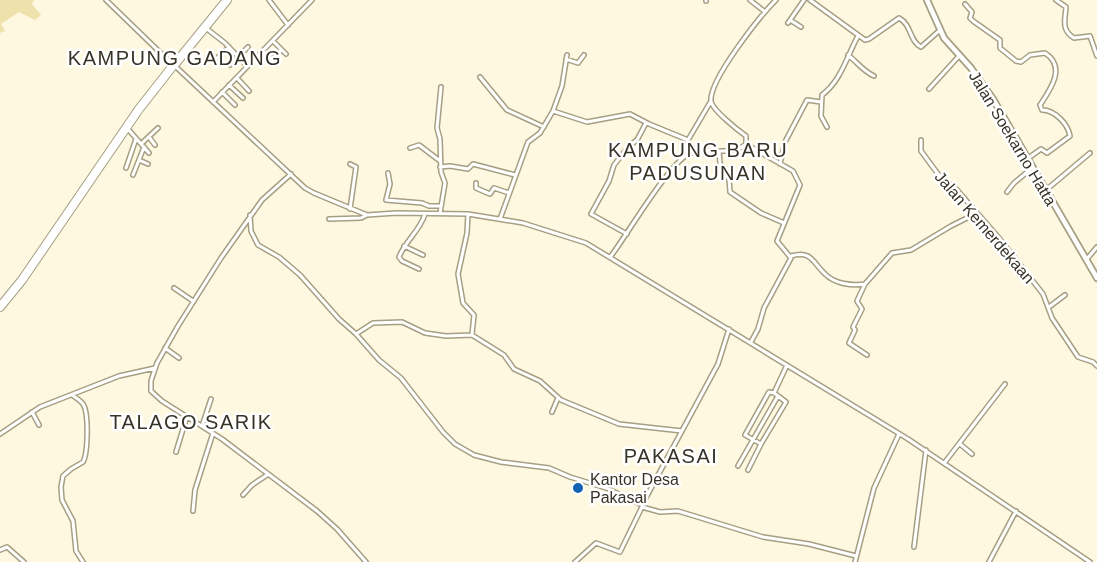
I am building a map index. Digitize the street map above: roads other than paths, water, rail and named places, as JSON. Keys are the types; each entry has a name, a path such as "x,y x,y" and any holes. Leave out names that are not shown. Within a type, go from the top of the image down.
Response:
{"highway":[{"path":"0,307 22,280 131,118 222,0"},
{"path":"173,65 227,0"},
{"path":"0,301 68,212 127,128 131,118"}],"street":[{"path":"106,0 173,65 314,193 367,215 468,214 530,225 575,238 611,256 926,450 1090,562"},
{"path":"269,0 288,25"},
{"path":"213,102 312,0"},
{"path":"750,0 765,12"},
{"path":"611,256 653,195 683,157 688,140 711,101 720,72 776,0"},
{"path":"801,27 789,21 804,0"},
{"path":"810,0 858,36 867,40 901,18 910,28 914,41 921,47 940,30"},
{"name":"Jalan Soekarno Hatta","path":"927,0 940,30 993,99 1097,278"},
{"path":"1056,0 1066,7 1064,24 1066,32 1074,38 1090,36 1097,56"},
{"path":"965,4 972,12 970,18 1000,40 1000,48 1016,61 1021,62 1030,56 1045,53 1054,63 1056,69 1053,83 1040,105 1042,110 1051,111 1060,118 1070,136 1047,153 1041,149 1027,159"},
{"path":"205,27 247,66"},
{"path":"827,127 821,116 822,95 831,88 842,71 858,36"},
{"path":"272,40 286,54"},
{"path":"214,60 229,47"},
{"path":"230,65 248,47"},
{"path":"272,60 282,50"},
{"path":"263,51 276,64"},
{"path":"500,219 528,142 540,133 553,111 567,57 578,63 584,55"},
{"path":"848,55 861,64 865,72 873,76"},
{"path":"929,89 959,56"},
{"path":"237,78 249,91"},
{"path":"480,78 507,110 544,127"},
{"path":"229,85 243,98"},
{"path":"440,213 445,183 440,167 440,139 437,128 441,87"},
{"path":"222,92 235,105"},
{"path":"780,164 785,142 807,100 821,102"},
{"path":"711,101 733,127 746,136 746,144"},
{"path":"553,111 582,122 630,114 688,140"},
{"path":"627,234 592,217 591,213 609,181 614,165 637,140 646,123"},
{"path":"127,128 149,153"},
{"path":"133,175 143,146 149,137 156,129 160,136"},
{"path":"149,137 156,145"},
{"path":"126,168 136,139"},
{"name":"Jalan Kemerdekaan","path":"921,140 921,151 932,165 1008,248 1043,294 1052,318 1078,357 1093,362 1097,366"},
{"path":"683,157 696,151 737,150 746,144"},
{"path":"746,144 795,172 800,185 777,243 791,256 801,255 812,258 826,276 849,285 865,284"},
{"path":"410,148 419,145 440,161"},
{"path":"719,151 720,163 729,179 730,192 761,213 784,223"},
{"path":"1046,190 1090,153"},
{"path":"139,160 148,164"},
{"path":"350,164 356,167 350,209"},
{"path":"440,167 468,169 473,164 515,175"},
{"path":"1007,192 1032,168"},
{"path":"388,173 390,184 386,200 441,206"},
{"path":"291,174 266,196 250,215 193,301 155,368 151,381 151,392 213,433 317,511 337,529 366,562"},
{"path":"476,183 476,188 490,194 494,188 509,193"},
{"path":"867,355 849,343 855,330 853,327 855,321 862,309 857,302 865,284 892,253 911,250 977,213"},
{"path":"419,269 399,259 404,246 422,223 425,214"},
{"path":"468,214 466,238 458,271 463,303 474,315 471,335"},
{"path":"250,215 251,231 258,245 294,269 379,360 401,378 443,432 455,444 474,455 501,462 549,468 606,488 642,506 660,512 678,510 763,537 809,544 856,556"},
{"path":"329,219 361,218 367,215"},
{"path":"404,246 423,255"},
{"path":"1086,260 1097,247"},
{"path":"751,342 758,329 764,308 791,256"},
{"path":"174,288 193,301"},
{"path":"1048,307 1065,295"},
{"path":"356,334 373,323 402,322 425,333 446,336 471,335 504,355 514,369 540,381 558,398 619,424 682,431"},
{"path":"576,562 596,543 620,552 718,364 729,329"},
{"path":"165,348 179,358"},
{"path":"774,393 787,365"},
{"path":"0,434 32,412 127,373 155,368"},
{"path":"945,462 1005,384"},
{"path":"748,470 786,402 770,392 745,435 761,444"},
{"path":"72,395 82,403 85,411 86,454 83,462 63,476 61,494 73,521 77,554 83,562"},
{"path":"738,466 778,396"},
{"path":"552,412 558,398"},
{"path":"202,426 211,399"},
{"path":"32,412 39,425"},
{"path":"176,452 187,416"},
{"path":"193,511 195,490 213,433"},
{"path":"855,562 874,488 900,434"},
{"path":"960,444 972,454"},
{"path":"914,547 926,450"},
{"path":"243,495 267,474"},
{"path":"989,562 1016,511"},
{"path":"0,550 8,547 24,562"}],"place":[{"name":"Kantor Desa Pakasai","path":"578,488"}],"district":[{"name":"KAMPUNG GADANG","path":"175,58"},
{"name":"KAMPUNG BARU PADUSUNAN","path":"698,162"},
{"name":"TALAGO SARIK","path":"191,422"},
{"name":"PAKASAI","path":"671,456"}]}
